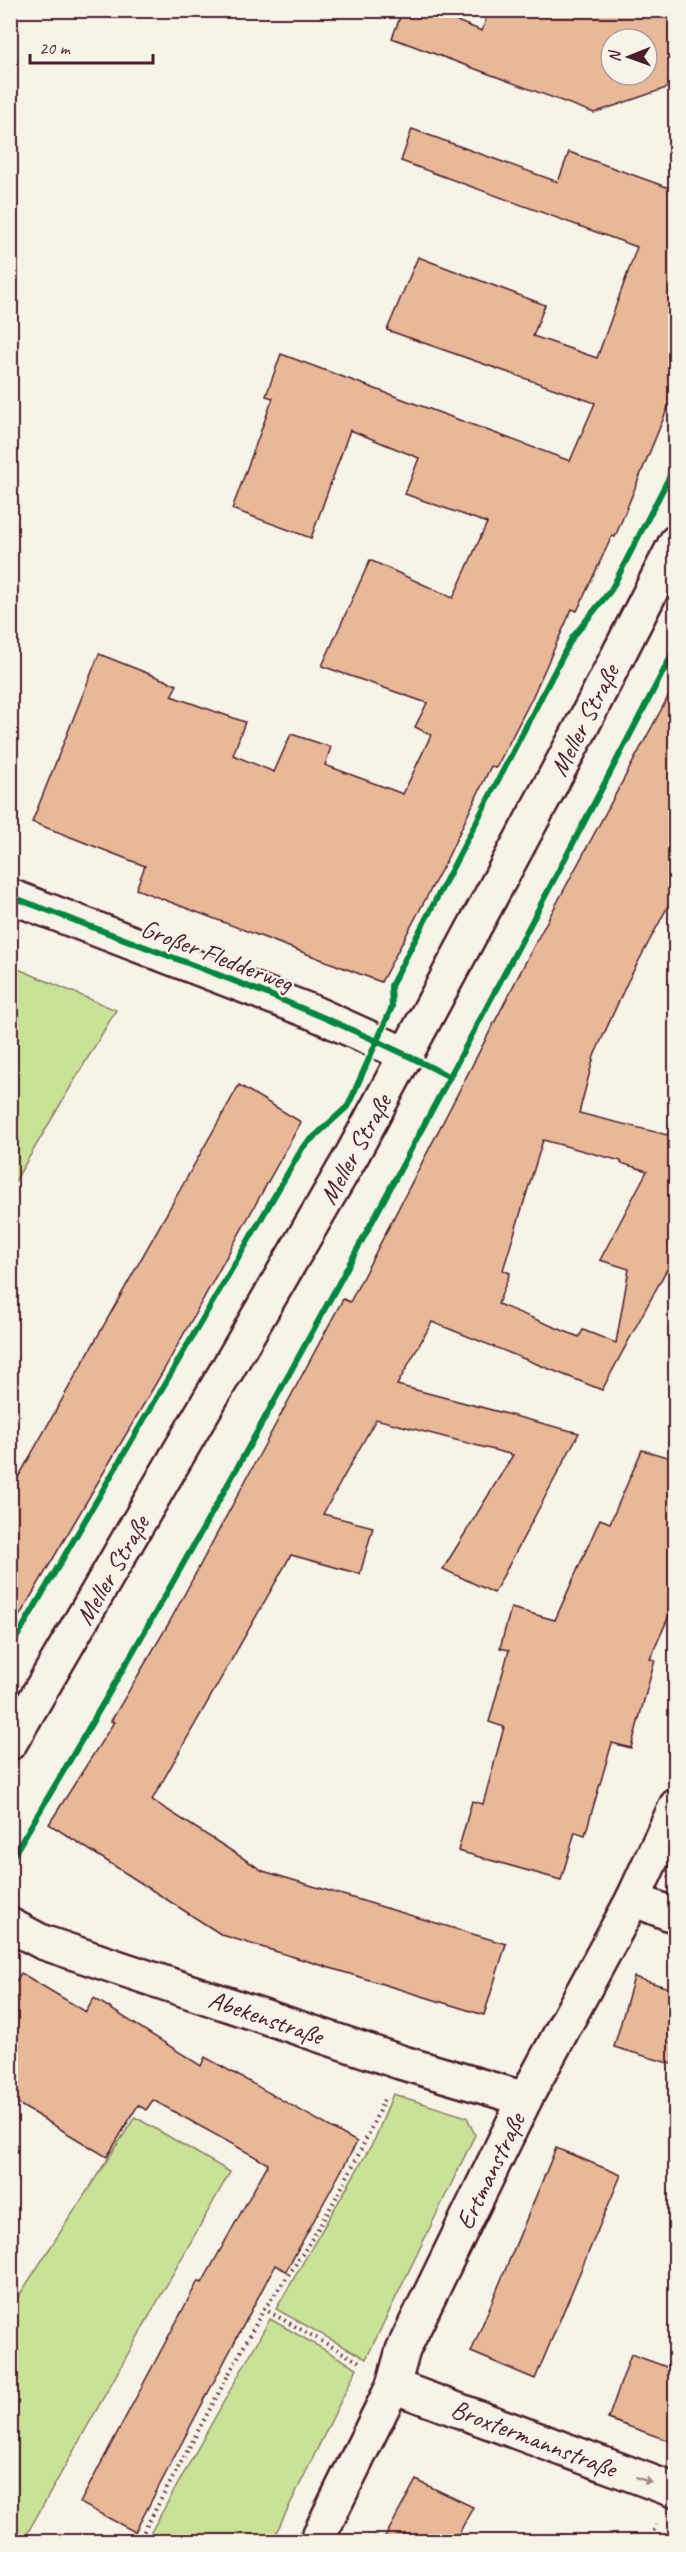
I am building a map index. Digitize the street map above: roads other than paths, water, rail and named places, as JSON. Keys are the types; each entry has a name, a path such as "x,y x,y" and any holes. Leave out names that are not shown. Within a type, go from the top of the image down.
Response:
{"street":[{"name":"Meller Straße","path":"10,1743 352,1155 580,730 675,542"},
{"name":"Großer Fledderweg","path":"10,896 312,1012 407,1055"},
{"name":"Ertmanstraße","path":"316,2541 393,2386 403,2350 525,2099 633,1899 675,1806"},
{"path":"633,1899 675,1916"},
{"name":"Abekenstraße","path":"10,1925 42,1942 400,2062 525,2099"},
{"name":"Broxtermannstraße","path":"393,2386 667,2505"}]}
